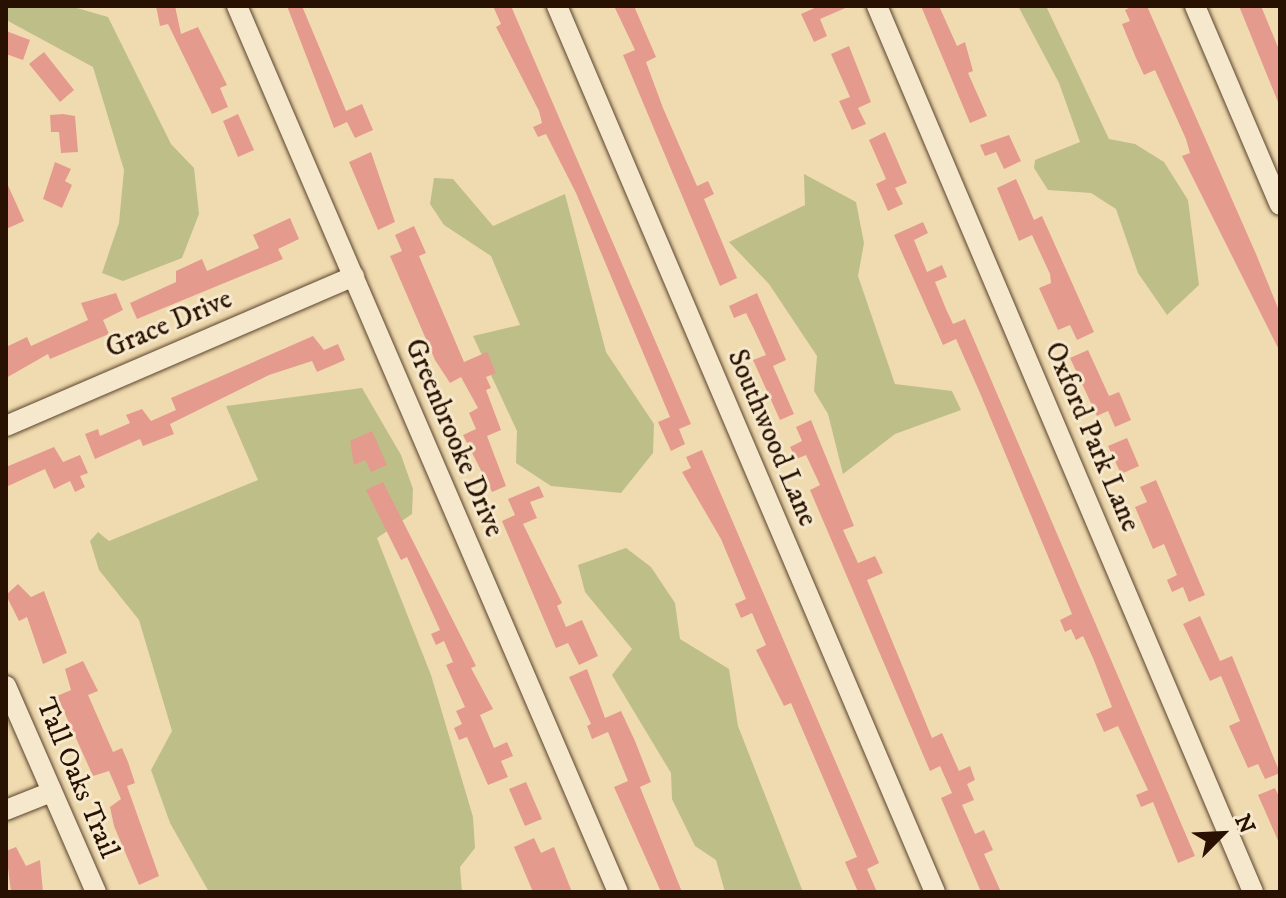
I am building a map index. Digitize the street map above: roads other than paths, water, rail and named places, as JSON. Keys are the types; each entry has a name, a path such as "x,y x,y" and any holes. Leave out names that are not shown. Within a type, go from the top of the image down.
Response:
{"street":[{"name":"Greenbrooke Drive","path":"237,6 618,892"},
{"name":"Southwood Lane","path":"557,6 935,892"},
{"name":"Oxford Park Lane","path":"877,6 1253,892"},
{"path":"1195,6 1280,205"},
{"name":"Grace Drive","path":"6,426 354,276"},
{"name":"Tall Oaks Trail","path":"6,686 96,892"},
{"path":"6,810 51,792"}]}
